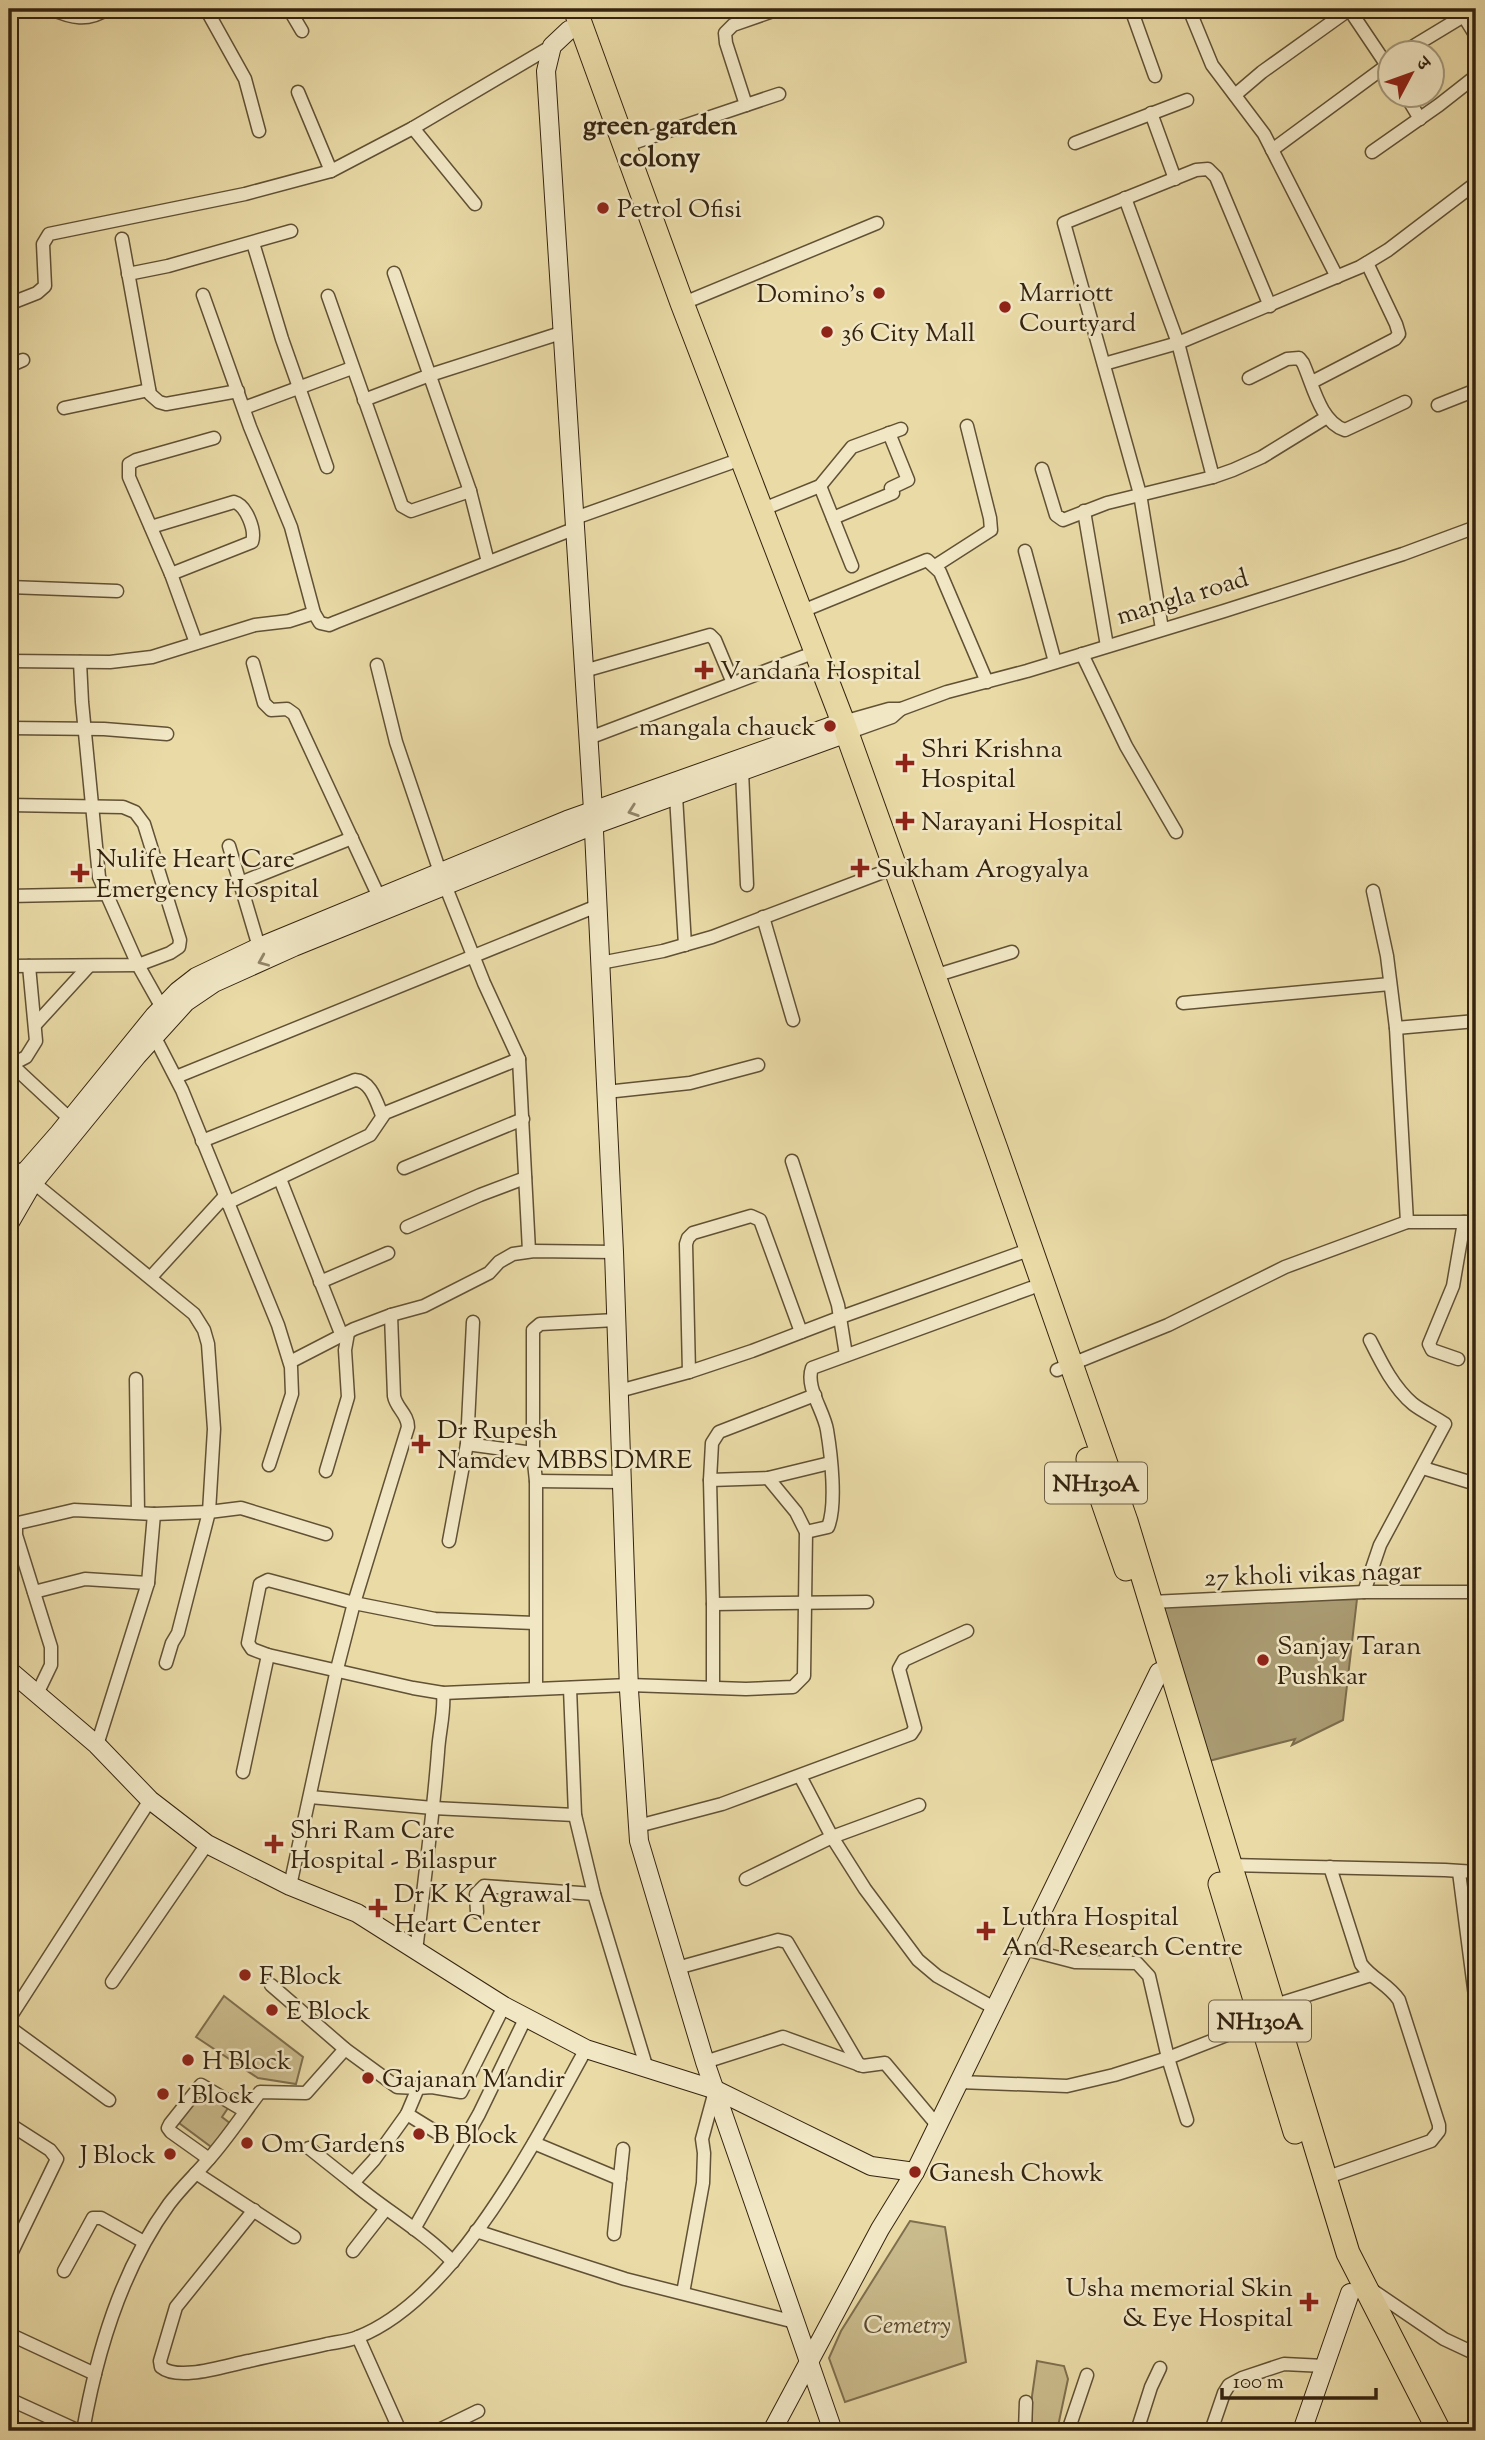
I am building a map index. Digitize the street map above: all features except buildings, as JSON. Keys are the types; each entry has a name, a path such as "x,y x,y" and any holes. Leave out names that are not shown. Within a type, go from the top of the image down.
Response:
{"highway":[{"name":"NH130A","path":"569,16 624,146 730,463 755,505 805,656 839,729 934,976 1031,1288 1126,1521 1230,1865 1310,2183 1422,2431"},
{"name":"NH130A","path":"569,16 612,151 678,306 755,505 800,611 886,871 958,1060 1063,1367 1266,2014 1325,2178 1357,2288 1439,2431"}],"street":[{"path":"51,9 86,18 107,9"},
{"path":"206,9 245,79 259,131"},
{"path":"289,9 302,31"},
{"path":"746,105 725,33 733,25 779,9"},
{"path":"1131,9 1155,76"},
{"path":"1189,9 1212,65 1259,127 1337,277"},
{"path":"1235,95 1262,72 1349,9 1376,47"},
{"path":"1427,38 1469,12 1476,36"},
{"path":"569,16 552,46 546,71 589,738 614,1252 629,1685 639,1841 705,2062 833,2431"},
{"path":"9,304 37,293 45,286 43,244 49,234 245,194 331,171 413,128 552,46"},
{"path":"1272,150 1376,76"},
{"path":"1372,152 1476,76"},
{"path":"298,92 331,171"},
{"path":"624,146 779,94"},
{"path":"1075,143 1187,100"},
{"path":"1413,108 1420,119"},
{"path":"1151,113 1175,179"},
{"path":"413,128 475,204"},
{"path":"1161,629 1140,494 1064,223 1201,169 1208,169 1213,172 1270,306"},
{"path":"1104,363 1178,343 1367,263 1476,183"},
{"path":"1125,198 1178,343 1213,477"},
{"path":"678,306 877,223"},
{"path":"128,274 168,266 291,231"},
{"path":"122,239 149,390 159,402 166,404 238,391"},
{"path":"253,243 327,467"},
{"path":"1312,382 1398,335 1396,324 1367,263"},
{"path":"394,273 470,491 488,562"},
{"path":"203,295 291,527 314,613 319,622 328,625 488,562 575,523 730,463"},
{"path":"328,296 404,508 411,511 470,491"},
{"path":"364,400 430,375 564,332"},
{"path":"1249,378 1296,357 1303,363 1327,416 1339,428 1348,430 1405,402"},
{"path":"9,366 23,360"},
{"path":"244,408 352,368"},
{"path":"64,408 149,390"},
{"path":"1438,405 1475,393"},
{"path":"1042,468 1057,517 1066,520 1084,511 1140,494 1213,477 1262,457 1327,416"},
{"path":"935,566 991,530 992,524 967,426"},
{"path":"755,505 820,486 852,447 895,431 908,480 891,488 893,493 833,518"},
{"path":"196,643 172,574 129,477 129,464 214,438"},
{"path":"820,486 852,566"},
{"path":"151,527 234,502 244,508 253,533 252,542 172,574"},
{"path":"1084,511 1107,646"},
{"name":"mangla road","path":"839,729 889,709 901,709 947,692 1082,654 1390,558 1476,527"},
{"path":"1025,551 1055,662"},
{"path":"800,611 927,560 935,566 987,682"},
{"path":"9,587 117,591"},
{"path":"9,662 144,659 181,650 255,625 289,621 314,613"},
{"path":"584,671 709,635 715,640 733,683"},
{"path":"1082,654 1126,746 1176,832"},
{"path":"589,738 805,656"},
{"path":"80,662 96,866 105,894 138,965 165,1014"},
{"path":"253,663 266,706 271,710 287,709 294,714 379,897"},
{"path":"377,665 393,734 443,879 519,1059 529,1251"},
{"path":"9,728 167,734"},
{"path":"593,818 676,796 839,729"},
{"path":"165,1014 224,978 443,879 593,818 839,729"},
{"path":"742,771 747,884"},
{"path":"676,796 685,945"},
{"path":"9,804 130,809 141,819 180,943 177,949 138,965 9,966"},
{"path":"240,883 352,838"},
{"path":"229,846 259,947"},
{"path":"600,963 712,937 886,871"},
{"path":"9,1224 22,1199 22,1174 165,1014 178,991 196,977 259,947 379,897 443,879"},
{"path":"1373,891 1396,1028 1407,1222"},
{"path":"9,896 105,894"},
{"path":"176,1077 597,906"},
{"path":"763,917 793,1020"},
{"path":"934,976 1012,952"},
{"path":"29,966 36,1025 35,1046 26,1057 11,1066 70,1119"},
{"path":"36,1025 89,966"},
{"path":"1183,1003 1390,984"},
{"path":"1396,1028 1476,1021"},
{"path":"151,1030 176,1077 278,1325 290,1362 292,1394 269,1465"},
{"path":"9,1196 22,1174 151,1030"},
{"path":"150,1278 226,1200 280,1179 370,1135 382,1115 519,1059"},
{"path":"606,1092 690,1083 758,1065"},
{"path":"202,1141 355,1080 368,1085 382,1115"},
{"path":"404,1168 523,1119"},
{"path":"792,1161 841,1317 846,1355"},
{"path":"22,1174 194,1314 204,1330 208,1344 214,1429 209,1512 178,1633 166,1663"},
{"path":"407,1227 525,1178"},
{"path":"280,1179 320,1282 345,1335 348,1397 326,1471"},
{"path":"689,1372 686,1244 693,1233 751,1216 760,1220 800,1332"},
{"path":"1063,1367 1168,1325 1285,1267 1407,1222 1470,1222 1453,1286 1429,1346 1432,1350 1458,1359"},
{"path":"290,1362 391,1315 424,1306 489,1273 505,1257 529,1251 614,1252"},
{"path":"320,1282 388,1253"},
{"path":"619,1391 752,1351 1020,1253"},
{"path":"806,1532 826,1529 830,1525 833,1511 827,1430 810,1373 813,1368 1031,1288"},
{"path":"290,1885 337,1669 408,1427 407,1419 396,1404 394,1396 391,1315"},
{"path":"536,1688 536,1481 533,1452 535,1327 543,1323 616,1320"},
{"path":"449,1541 467,1444 473,1322"},
{"path":"1364,1591 1380,1545 1445,1424 1413,1404 1398,1388 1370,1340"},
{"path":"136,1379 138,1512"},
{"path":"713,1687 710,1480 712,1443 716,1433 815,1395"},
{"path":"467,1444 533,1452"},
{"path":"710,1480 768,1478 830,1463"},
{"path":"1423,1468 1476,1484"},
{"path":"535,1623 435,1619 354,1604 268,1580 260,1584 248,1643 252,1649 268,1655 443,1693 629,1685 793,1687 804,1675 806,1532 796,1512 768,1478"},
{"path":"536,1481 622,1482"},
{"path":"37,1693 49,1672 52,1656 16,1535 18,1523 74,1510 154,1514 209,1512 231,1508 252,1510 326,1534"},
{"path":"97,1745 148,1583 154,1514"},
{"path":"34,1592 85,1578 148,1583"},
{"name":"27 kholi vikas nagar","path":"1151,1602 1364,1591 1476,1592"},
{"path":"713,1604 867,1602"},
{"path":"638,1826 722,1804 911,1734 915,1728 899,1669 900,1664 967,1631"},
{"path":"243,1772 268,1655"},
{"path":"9,1670 97,1745 150,1800 207,1844 290,1885 357,1913 504,2006 586,2049 716,2090 871,2166 915,2172"},
{"path":"772,2431 880,2229 915,2172 1159,1672"},
{"path":"570,1688 575,1815 594,1894 647,2069"},
{"path":"416,1951 444,1705 443,1693"},
{"path":"800,1776 832,1837 865,1889 918,1960 937,1976 996,2009"},
{"path":"310,1797 433,1808 575,1815"},
{"path":"9,2019 150,1800"},
{"path":"746,1879 832,1837 919,1805"},
{"path":"112,1982 207,1844"},
{"path":"1230,1865 1476,1872"},
{"path":"1325,2178 1431,2141 1439,2131 1439,2119 1398,2000 1392,1990 1361,1964 1331,1867"},
{"path":"1460,1872 1476,2004"},
{"path":"477,1912 477,1894 484,1886 594,1894"},
{"path":"677,1968 778,1940 787,1942 859,2065"},
{"path":"1025,1950 1075,1962 1137,1963 1149,1976 1168,2058 1187,2120"},
{"path":"959,2082 1059,2087 1114,2075 1168,2058 1266,2014 1371,1975"},
{"path":"271,1985 345,2049 397,2087 432,2087 461,2092 504,2006"},
{"path":"414,2229 479,2114 526,2017"},
{"path":"9,2026 108,2100"},
{"path":"705,2062 783,2038 859,2065 868,2067 886,2063 937,2125"},
{"path":"9,2399 81,2431 121,2287 144,2242 170,2203 209,2159 260,2092 306,2094 345,2049"},
{"path":"254,2210 176,2307 161,2367 165,2370 193,2372 358,2337 399,2314 443,2275 476,2231 534,2143 586,2049"},
{"path":"209,2159 171,2132 170,2124 201,2085 245,2111"},
{"path":"353,2183 374,2160 407,2114 418,2088"},
{"path":"682,2293 703,2183 705,2153 702,2139 716,2090"},
{"path":"407,2114 441,2135"},
{"path":"9,2258 57,2159 50,2150 11,2125"},
{"path":"534,2143 620,2179"},
{"path":"309,2148 453,2262"},
{"path":"614,2234 623,2149"},
{"path":"196,2173 294,2237"},
{"path":"354,2251 385,2210"},
{"path":"64,2271 93,2218 101,2218 144,2242"},
{"path":"476,2231 625,2279 795,2322"},
{"path":"1302,2431 1324,2366 1357,2288 1444,2339 1476,2354"},
{"path":"9,2334 95,2374"},
{"path":"358,2337 400,2431"},
{"path":"1212,2431 1229,2385 1284,2364 1324,2366"},
{"path":"1137,2431 1160,2368"},
{"path":"1068,2431 1087,2375"},
{"path":"1025,2431 1026,2402"},
{"path":"437,2431 478,2411"}],"green space":[{"path":"224,1996 303,2057 296,2084 258,2078 196,2037"},
{"path":"203,2090 228,2108 222,2117 231,2124 214,2149 179,2123"},
{"name":"Cemetry","path":"910,2221 945,2227 966,2362 845,2402 829,2358 841,2331"},
{"path":"1037,2361 1064,2366 1068,2379 1057,2431 1032,2431 1032,2396"}],"shaded area":[{"name":"Sanjay Taran Pushkar","path":"1357,1599 1343,1720 1292,1745 1295,1739 1205,1762 1160,1601"}],"place":[{"name":"Petrol Ofisi","path":"603,208"},
{"name":"Domino's","path":"879,293"},
{"name":"Marriott Courtyard","path":"1005,307"},
{"name":"36 City Mall","path":"827,332"},
{"name":"Vandana Hospital","path":"704,670"},
{"name":"mangala chauck","path":"830,726"},
{"name":"Shri Krishna Hospital","path":"905,763"},
{"name":"Narayani Hospital","path":"905,821"},
{"name":"Sukham Arogyalya","path":"860,868"},
{"name":"Nulife Heart Care Emergency Hospital","path":"80,873"},
{"name":"Dr Rupesh Namdev MBBS DMRE","path":"421,1444"},
{"name":"Sanjay Taran Pushkar","path":"1263,1660"},
{"name":"Shri Ram Care Hospital - Bilaspur","path":"274,1844"},
{"name":"Dr K K Agrawal Heart Center","path":"378,1908"},
{"name":"Luthra Hospital And Research Centre","path":"986,1931"},
{"name":"F Block","path":"245,1975"},
{"name":"E Block","path":"272,2010"},
{"name":"H Block","path":"188,2060"},
{"name":"Gajanan Mandir","path":"368,2078"},
{"name":"I Block","path":"163,2094"},
{"name":"B Block","path":"419,2134"},
{"name":"Om Gardens","path":"247,2143"},
{"name":"J Block","path":"170,2154"},
{"name":"Ganesh Chowk","path":"915,2172"},
{"name":"Usha memorial Skin & Eye Hospital","path":"1309,2302"}],"district":[{"name":"green garden colony","path":"660,140"}]}
